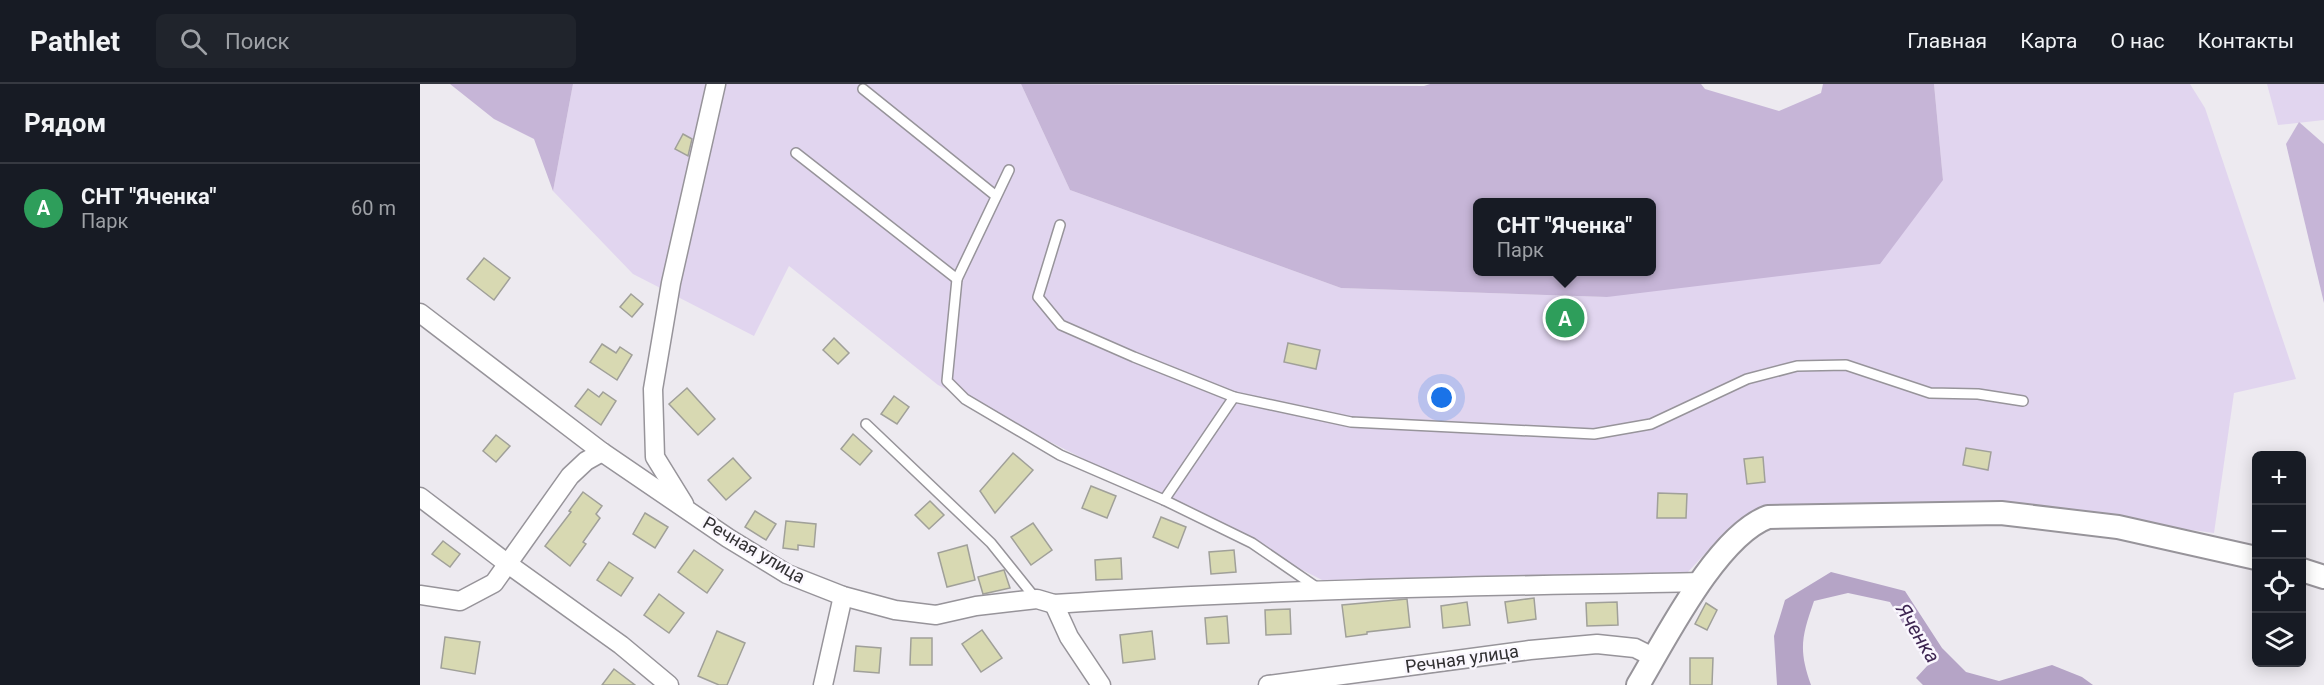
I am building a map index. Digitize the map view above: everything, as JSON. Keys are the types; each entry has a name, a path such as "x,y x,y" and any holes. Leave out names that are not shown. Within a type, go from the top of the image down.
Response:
{"street":[{"path":"688,511 656,457 654,389 671,283 716,84"},
{"name":"Речная улица","path":"420,313 602,452 688,511 787,574 843,596 895,610 936,615 976,606 1166,595 1242,594 1320,589 1701,582"},
{"path":"420,594 460,601 494,584 570,476 586,461 602,452"},
{"path":"420,497 621,645 669,685"},
{"path":"1638,685 1701,582 1729,546 1753,523 1768,517 2001,513 2118,527 2252,557"},
{"path":"2306,572 2324,577"},
{"path":"823,685 843,596"},
{"path":"1045,602 1101,685"},
{"name":"Речная улица","path":"1268,685 1530,650 1597,644 1635,648 1655,658"}],"lane":[{"path":"863,89 996,196"},
{"path":"796,153 957,279"},
{"path":"1009,170 957,279 947,381 965,399 1060,455 1164,500 1252,543 1320,589"},
{"path":"1060,225 1038,297 1061,325 1234,397 1351,422 1594,434 1651,424 1747,378 1797,366 1846,365 1930,393 1978,393 2023,401"},
{"path":"1164,500 1234,397"},
{"path":"866,424 991,543 1045,602"}],"shaded area":[{"path":"450,84 573,84 553,191 534,139 494,119"},
{"path":"573,84 1021,84 1070,190 1341,288 1607,297 1943,180 1934,84 2190,84 2205,108 2296,379 2234,393 2214,533 1999,504 1773,504 1727,530 1686,574 1326,582 938,385 789,266 754,336 633,274 553,191"},
{"path":"1021,84 1424,86 1430,84 1701,84 1705,89 1779,111 1821,93 1823,84 1934,84 1943,180 1880,264 1607,297 1341,288 1070,190"},
{"path":"2267,84 2324,84 2324,120 2278,125"},
{"path":"2299,122 2324,144 2324,303 2286,144"}],"water":[{"name":"Яченка","path":"1831,572 1905,591 1942,648 1966,672 1999,681 2052,665 2082,677 2093,685 1923,685 1916,678 1928,665 1890,602 1848,593 1814,601 1803,643 1804,662 1811,685 1777,685 1774,636 1785,600"}],"building":[{"path":"683,134 692,139 688,156 675,149"},
{"path":"484,258 510,278 494,300 467,279"},
{"path":"631,294 643,304 632,317 620,307"},
{"path":"834,338 849,353 838,364 823,350"},
{"path":"1288,343 1320,350 1316,369 1284,362"},
{"path":"602,344 616,353 620,347 632,355 617,380 590,362"},
{"path":"687,388 715,419 698,435 669,404"},
{"path":"588,389 599,397 603,392 616,401 601,425 575,406"},
{"path":"894,396 909,407 897,424 881,414"},
{"path":"853,434 872,451 860,465 841,449"},
{"path":"496,435 510,446 496,462 483,451"},
{"path":"1966,448 1991,452 1988,470 1963,465"},
{"path":"1013,453 1033,470 995,513 980,491"},
{"path":"1763,457 1765,482 1747,484 1744,459"},
{"path":"733,458 751,478 726,500 708,480"},
{"path":"1091,486 1116,496 1107,518 1082,508"},
{"path":"583,492 602,506 596,514 600,518 583,542 586,544 570,566 545,546"},
{"path":"1658,493 1687,494 1686,518 1657,518"},
{"path":"930,501 944,515 929,529 915,515"},
{"path":"755,511 776,524 766,540 745,527"},
{"path":"645,513 668,527 655,548 633,534"},
{"path":"1161,517 1186,527 1178,548 1153,537"},
{"path":"786,521 816,524 814,547 798,545 798,550 783,548"},
{"path":"1033,523 1052,550 1031,565 1011,537"},
{"path":"443,541 460,554 450,567 432,554"},
{"path":"967,545 975,580 947,587 938,553"},
{"path":"694,550 723,570 707,593 678,572"},
{"path":"1234,550 1236,572 1211,574 1209,552"},
{"path":"1121,558 1122,579 1096,580 1095,560"},
{"path":"609,562 633,578 621,596 597,580"},
{"path":"1004,570 1010,588 983,594 978,577"},
{"path":"659,594 684,613 669,633 644,615"},
{"path":"1534,598 1536,619 1508,623 1505,602"},
{"path":"1407,599 1410,627 1346,637 1342,605"},
{"path":"1467,602 1470,625 1443,628 1441,606"},
{"path":"1617,602 1618,625 1587,626 1586,603"},
{"path":"1706,603 1717,610 1707,630 1695,624"},
{"path":"1290,609 1291,634 1266,635 1265,610"},
{"path":"1227,616 1229,643 1207,644 1205,618"},
{"path":"982,630 1002,658 981,672 962,644"},
{"path":"717,631 745,643 727,685 719,685 698,676"},
{"path":"1152,631 1155,659 1123,663 1120,635"},
{"path":"445,637 480,642 475,674 441,668"},
{"path":"911,638 932,638 932,665 910,665"},
{"path":"856,646 881,648 879,673 854,671"},
{"path":"1690,658 1713,658 1712,685 1690,685"},
{"path":"614,669 635,685 602,685"}],"place":[{"name":"СНТ \"Яченка\"","path":"1565,318"}]}
